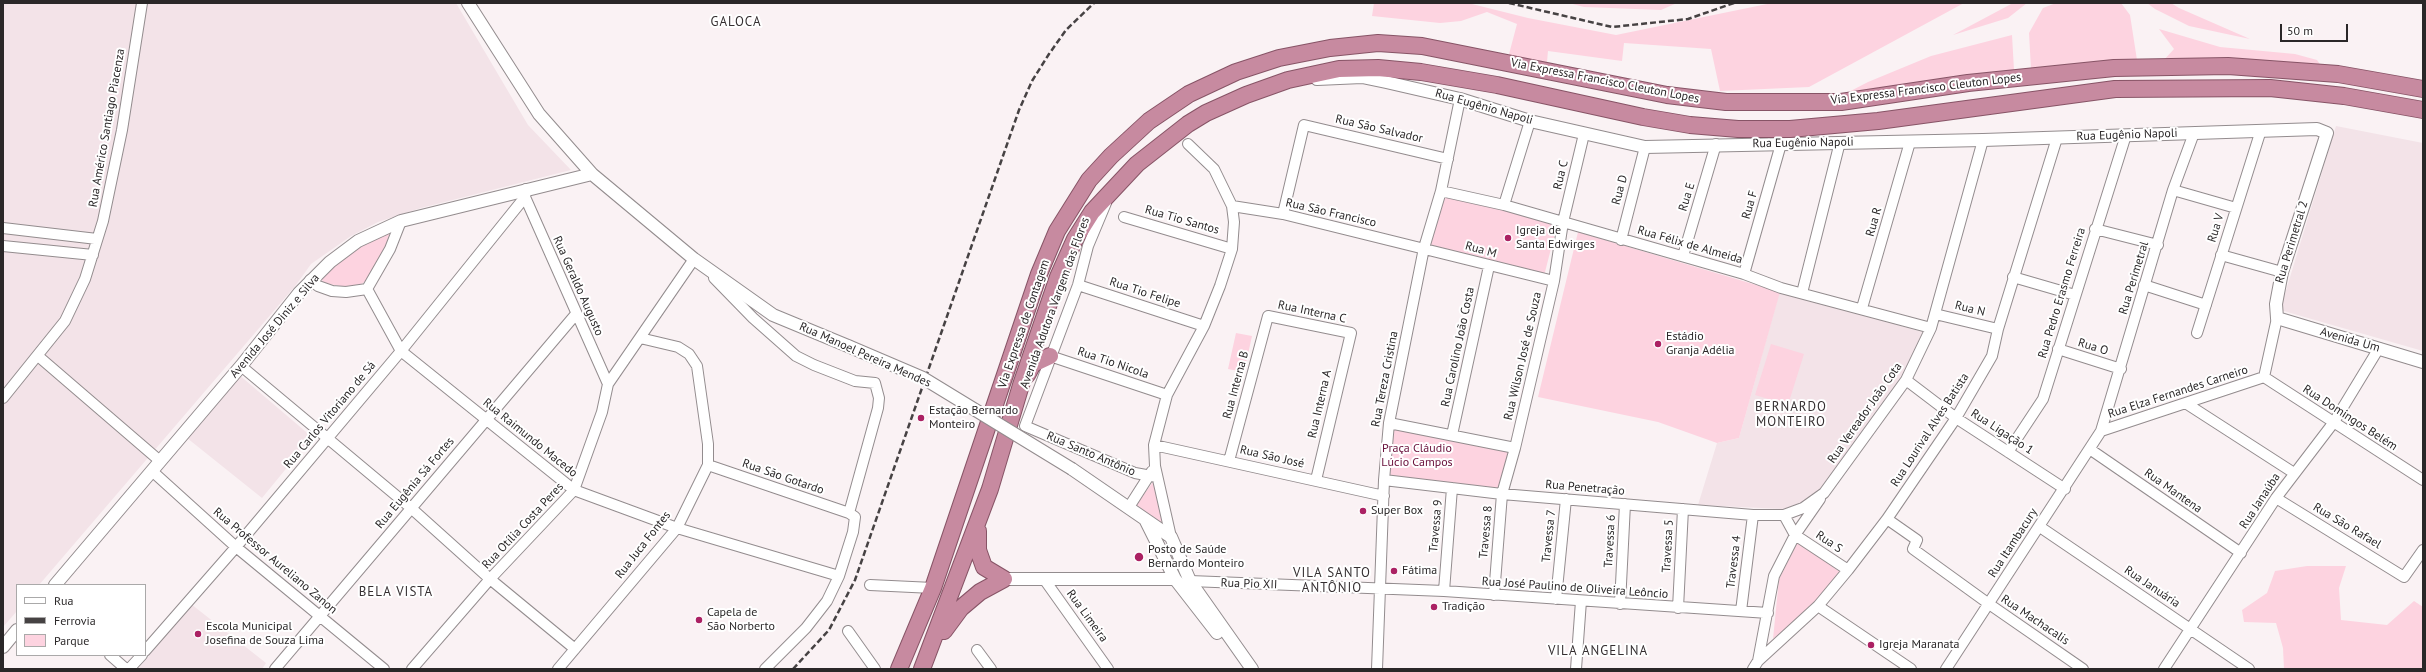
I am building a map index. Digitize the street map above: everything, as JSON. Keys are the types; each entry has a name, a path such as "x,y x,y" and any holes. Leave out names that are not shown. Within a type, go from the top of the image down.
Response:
{"highway":[{"name":"Via Expressa Francisco Cleuton Lopes","path":"1089,180 1148,121 1189,94 1236,72 1279,58 1330,48 1378,43 1422,46 1667,95 1726,102 1841,102 1968,84 2122,68 2228,66 2338,74 2423,89"},
{"name":"Via Expressa Francisco Cleuton Lopes","path":"1112,190 1137,164 1166,140 1200,117 1246,95 1288,80 1339,70 1378,68 1421,72 1497,85 1644,117 1690,125 1738,129 1790,129 1878,120 2115,89 2270,88 2344,96 2423,110"},
{"name":"Via Expressa de Contagem","path":"933,588 1039,274 1057,231 1089,180"},
{"name":"Via Expressa de Contagem","path":"925,664 990,489 1021,385 1058,277 1075,239 1092,212 1112,190"},
{"path":"1021,385 1033,364 1050,356"},
{"path":"980,514 978,550 984,567 1004,579"},
{"path":"925,664 961,608 980,592 1004,579"},
{"path":"899,669 933,588"}],"street":[{"name":"Rua Américo Santiago Piacenza","path":"3,398 65,321 85,279 97,239 122,130 142,3"},
{"name":"Rua Manoel Pereira Mendes","path":"468,3 538,114 592,174 704,267 773,315 923,378 1072,469 1128,507"},
{"name":"Rua Eugênio Napoli","path":"1288,80 1362,77 1460,99 1530,120 1584,134 1645,147 1716,144 1910,142 2057,138 2261,130 2317,129 2326,133"},
{"name":"Rua Tereza Cristina","path":"1377,669 1384,480 1389,423 1424,248 1442,191 1460,99"},
{"path":"1504,204 1530,120"},
{"name":"Rua São Salvador","path":"1284,214 1304,125 1448,159"},
{"name":"Rua V","path":"2197,333 2261,130"},
{"name":"Rua Perimetral","path":"2101,431 2121,369 2144,285 2158,244 2173,190 2194,133"},
{"name":"Rua Perimetral 2","path":"2264,377 2277,318 2276,304 2282,272 2326,133"},
{"name":"Rua C","path":"1563,222 1584,134"},
{"name":"Rua Pedro Erasmo Ferreira","path":"2008,452 2043,398 2074,295 2126,135"},
{"name":"Rua Lourival Alves Batista","path":"1755,665 1818,606 1848,570 1886,519 1956,418 1992,356 2013,277 2057,138"},
{"name":"Rua Vereador João Cota","path":"1784,515 1803,508 1824,493 1906,380 1931,328 1983,140"},
{"path":"1802,293 1840,142"},
{"name":"Rua R","path":"1862,308 1910,142"},
{"path":"1188,144 1214,169 1232,206 1234,222 1232,249 1204,326 1167,395 1154,445 1155,466 1153,477 1171,537 1190,581 1252,669"},
{"name":"Rua E","path":"1683,256 1716,144"},
{"name":"Rua F","path":"1744,274 1781,144"},
{"name":"Rua D","path":"1621,240 1645,147"},
{"name":"Avenida José Diniz e Silva","path":"56,584 241,366 310,280 358,241 401,221 525,193 592,174"},
{"name":"Avenida Adutora Vargem das Flores","path":"1025,426 1050,356 1078,285 1088,246 1112,190"},
{"path":"2173,190 2236,208"},
{"name":"Rua Félix de Almeida","path":"1442,191 1504,204 1621,240 1744,274 1802,293 1862,308 1931,328"},
{"name":"Rua Geraldo Augusto","path":"525,193 576,314 608,384"},
{"name":"Rua Carlos Vitoriano de Sá","path":"146,650 236,547 402,351 525,193"},
{"name":"Rua São Francisco","path":"1232,206 1284,214 1424,248"},
{"name":"Rua Tio Santos","path":"1124,217 1232,249"},
{"path":"310,280 318,286 332,290 346,292 367,289 390,249 401,221"},
{"name":"Rua Wilson José de Souza","path":"1502,494 1515,448 1554,281 1563,222"},
{"path":"3,228 97,239"},
{"path":"2095,229 2158,244"},
{"path":"3,246 92,255"},
{"name":"Rua M","path":"1424,248 1489,266 1554,281"},
{"path":"2221,254 2282,272"},
{"name":"Rua Otília Costa Peres","path":"412,669 490,579 574,490 602,412 608,384 694,259"},
{"name":"Rua Carolino João Costa","path":"1452,435 1489,266"},
{"name":"Rua Manoel Pereira Mendes","path":"704,267 753,318 796,356 814,365 855,381 875,383 879,398 878,408 850,513"},
{"path":"2013,277 2074,295"},
{"name":"Rua Tio Felipe","path":"1078,285 1204,326"},
{"path":"2144,285 2206,305"},
{"name":"Rua Raimundo Macedo","path":"367,289 402,351 485,420 574,490 676,528 839,576"},
{"name":"Rua Eugênia Sá Fortes","path":"275,669 576,314"},
{"name":"Rua N","path":"1935,314 1998,330"},
{"name":"Rua Interna C","path":"1268,316 1350,333"},
{"name":"Rua Interna B","path":"1229,461 1268,316"},
{"name":"Avenida Um","path":"2277,318 2423,362"},
{"name":"Rua Interna A","path":"1316,480 1350,333"},
{"name":"Rua Juca Fontes","path":"558,669 676,528 708,465 708,444 697,366 689,354 678,347 640,338"},
{"name":"Rua Janaúba","path":"2164,669 2276,498 2334,422 2379,348"},
{"name":"Rua O","path":"2058,349 2121,369"},
{"path":"38,356 160,461"},
{"name":"Rua Tio Nicola","path":"1050,356 1167,395"},
{"path":"241,366 326,439 411,508 490,579 575,649"},
{"name":"Rua Elza Fernandes Carneiro","path":"2101,431 2187,404 2264,377"},
{"name":"Rua Domingos Belém","path":"2264,377 2423,480"},
{"name":"Rua Ligação 1","path":"1906,380 1956,418 2065,489"},
{"path":"2187,404 2294,473"},
{"path":"1389,423 1515,448"},
{"name":"Rua Santo Antônio","path":"1025,426 1135,473 1153,477"},
{"name":"Rua Itambacury","path":"1946,669 2065,489 2101,431"},
{"name":"Rua São José","path":"1154,445 1384,496"},
{"name":"Rua Mantena","path":"2090,450 2241,553"},
{"name":"Rua São Gotardo","path":"708,465 850,513"},
{"name":"Rua Professor Aureliano Zanon","path":"152,471 236,547 384,669"},
{"path":"1153,477 1128,507 1171,537"},
{"name":"Rua Penetração","path":"1384,480 1502,494 1683,510 1753,516 1784,515"},
{"name":"Travessa 9","path":"1444,591 1452,488"},
{"path":"1755,665 1768,613 1774,576 1795,535 1824,493"},
{"name":"Travessa 8","path":"1494,595 1502,494"},
{"name":"Rua São Rafael","path":"2276,498 2404,577 2423,550"},
{"name":"Travessa 7","path":"1556,599 1566,499"},
{"name":"Travessa 6","path":"1620,604 1625,504"},
{"name":"Travessa 5","path":"1678,608 1683,510"},
{"path":"765,669 806,628 827,601 839,576 853,532 855,517 850,513"},
{"path":"1784,515 1795,535"},
{"name":"Travessa 4","path":"1741,611 1753,516"},
{"name":"Rua Machacalis","path":"1886,519 1918,540 1913,548 1989,604 2083,669"},
{"path":"1145,520 1175,579 1244,669"},
{"name":"Rua Januária","path":"2040,527 2249,669"},
{"name":"Rua S","path":"1795,535 1848,570"},
{"path":"1004,579 1175,579"},
{"name":"Rua Limeira","path":"1044,579 1108,669"},
{"name":"Rua Pio XII","path":"1190,581 1380,589"},
{"path":"870,585 933,588"},
{"name":"Rua José Paulino de Oliveira Leôncio","path":"1380,589 1444,591 1768,613"},
{"path":"1576,669 1581,601"},
{"path":"1818,606 1911,669"},
{"path":"3,647 16,631"},
{"path":"848,631 875,669"},
{"path":"977,650 991,669"},
{"path":"111,656 126,669"},
{"path":"129,669 141,656"}],"shaded area":[{"path":"3,3 456,3 528,125 571,170 421,208 378,222 351,236 311,264 296,285 40,584 16,584 16,612 3,627"},
{"path":"2336,126 2423,143 2423,351 2280,310"},
{"path":"1780,290 1925,333 1901,377 1821,489 1802,504 1783,509 1698,505 1717,443 1739,438"},
{"path":"238,374 312,437 262,498 187,438"},
{"name":"Escola Municipal Josefina de Souza Lima","path":"191,604 266,663 262,669 138,669"}],"green space":[{"path":"1374,3 1468,3 1528,18 1616,35 1772,3 1964,3 1809,87 1720,91 1711,49 1624,43 1622,61 1548,51 1547,62 1508,58 1517,24 1487,12 1461,21 1440,23 1372,16"},
{"path":"1569,3 1677,3 1661,10 1584,7"},
{"path":"2013,3 2027,3 2008,18 1953,35"},
{"path":"2056,3 2121,3 2130,15 2137,60 2031,69 2029,33 2043,8"},
{"path":"2147,3 2171,3 2179,8 2250,39 2189,26 2155,9"},
{"path":"2159,29 2220,47 2295,54 2317,60 2322,67 2163,61 2174,49"},
{"path":"2012,35 2014,70 1841,96 1868,82 1931,56"},
{"path":"1449,195 1557,225 1544,276 1425,243 1436,199"},
{"path":"390,232 382,257 373,273 363,283 352,288 323,283 321,276 353,249"},
{"name":"Estádio Granja Adélia","path":"1578,232 1780,292 1739,438 1717,443 1658,422 1538,397"},
{"path":"1236,333 1252,336 1244,372 1228,369"},
{"path":"1771,344 1804,354 1788,405 1755,395"},
{"name":"Praça Cláudio Lúcio Campos","path":"1394,426 1509,449 1500,490 1390,477"},
{"path":"1153,482 1166,529 1136,505"},
{"path":"1798,541 1840,572 1816,603 1773,639 1779,579"},
{"path":"2307,566 2346,566 2339,588 2341,620 2387,625 2414,601 2423,607 2423,669 2284,669 2283,648 2276,623 2244,622 2242,610 2267,593 2275,571"}],"railway":[{"path":"793,669 829,630 855,580 1019,110 1032,81 1066,30 1094,3"},
{"path":"1509,3 1612,27 1688,19 1734,3"}],"place":[{"name":"Igreja de Santa Edwirges","path":"1508,238"},
{"name":"Estádio Granja Adélia","path":"1658,344"},
{"name":"Estação Bernardo Monteiro","path":"921,418"},
{"name":"Super Box","path":"1363,511"},
{"name":"Posto de Saúde Bernardo Monteiro","path":"1139,557"},
{"name":"Fátima","path":"1394,571"},
{"name":"Tradição","path":"1434,607"},
{"name":"Capela de São Norberto","path":"699,620"},
{"name":"Escola Municipal Josefina de Souza Lima","path":"198,634"},
{"name":"Igreja Maranata","path":"1871,645"}],"district":[{"name":"GALOCA","path":"736,22"},
{"name":"BERNARDO MONTEIRO","path":"1791,414"},
{"name":"VILA SANTO ANTÔNIO","path":"1332,580"},
{"name":"BELA VISTA","path":"396,592"},
{"name":"VILA ANGELINA","path":"1598,651"}]}
